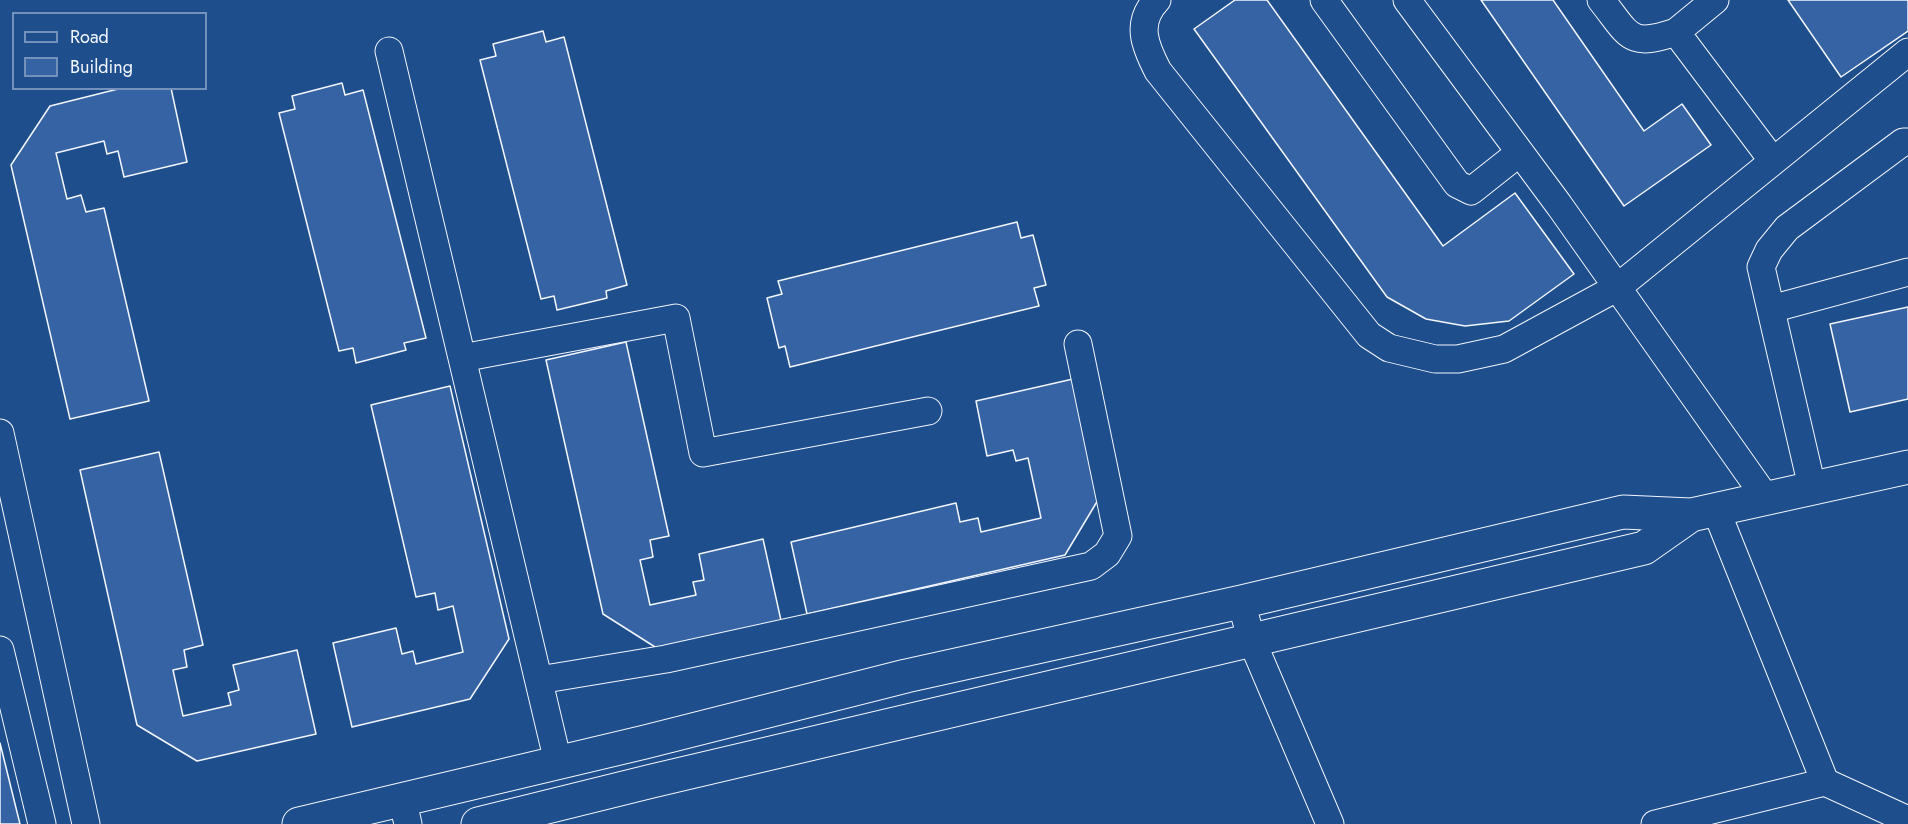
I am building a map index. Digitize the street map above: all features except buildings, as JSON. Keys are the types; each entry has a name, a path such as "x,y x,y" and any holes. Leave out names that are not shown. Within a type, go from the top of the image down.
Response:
{"main road":[{"path":"299,824 405,811 558,762 929,671 1240,602 1623,512 1703,512 1908,467"},
{"path":"478,824 1644,548 1703,512"},
{"path":"645,742 652,781"}],"street":[{"path":"1157,0 1148,9 1143,25 1145,47 1158,71 1369,335 1411,355 1435,359 1480,355 1504,349 1618,287 1908,52"},
{"path":"1324,0 1457,184 1471,191 1519,153"},
{"path":"1407,0 1618,287 1766,498"},
{"path":"1601,0 1630,36 1648,41 1676,32 1715,0"},
{"path":"1676,32 1773,161"},
{"path":"389,51 558,762"},
{"path":"1812,487 1761,267 1769,250 1787,228 1903,142 1908,142"},
{"path":"1771,309 1908,272"},
{"path":"462,358 676,318 703,453 928,411"},
{"path":"539,680 666,659 1091,566 1107,554 1118,536 1078,344"},
{"path":"0,433 86,824"},
{"path":"1703,512 1826,782"},
{"path":"1240,602 1252,640 1330,824"},
{"path":"0,650 42,824"},
{"path":"1655,824 1826,782 1908,820"}]}
